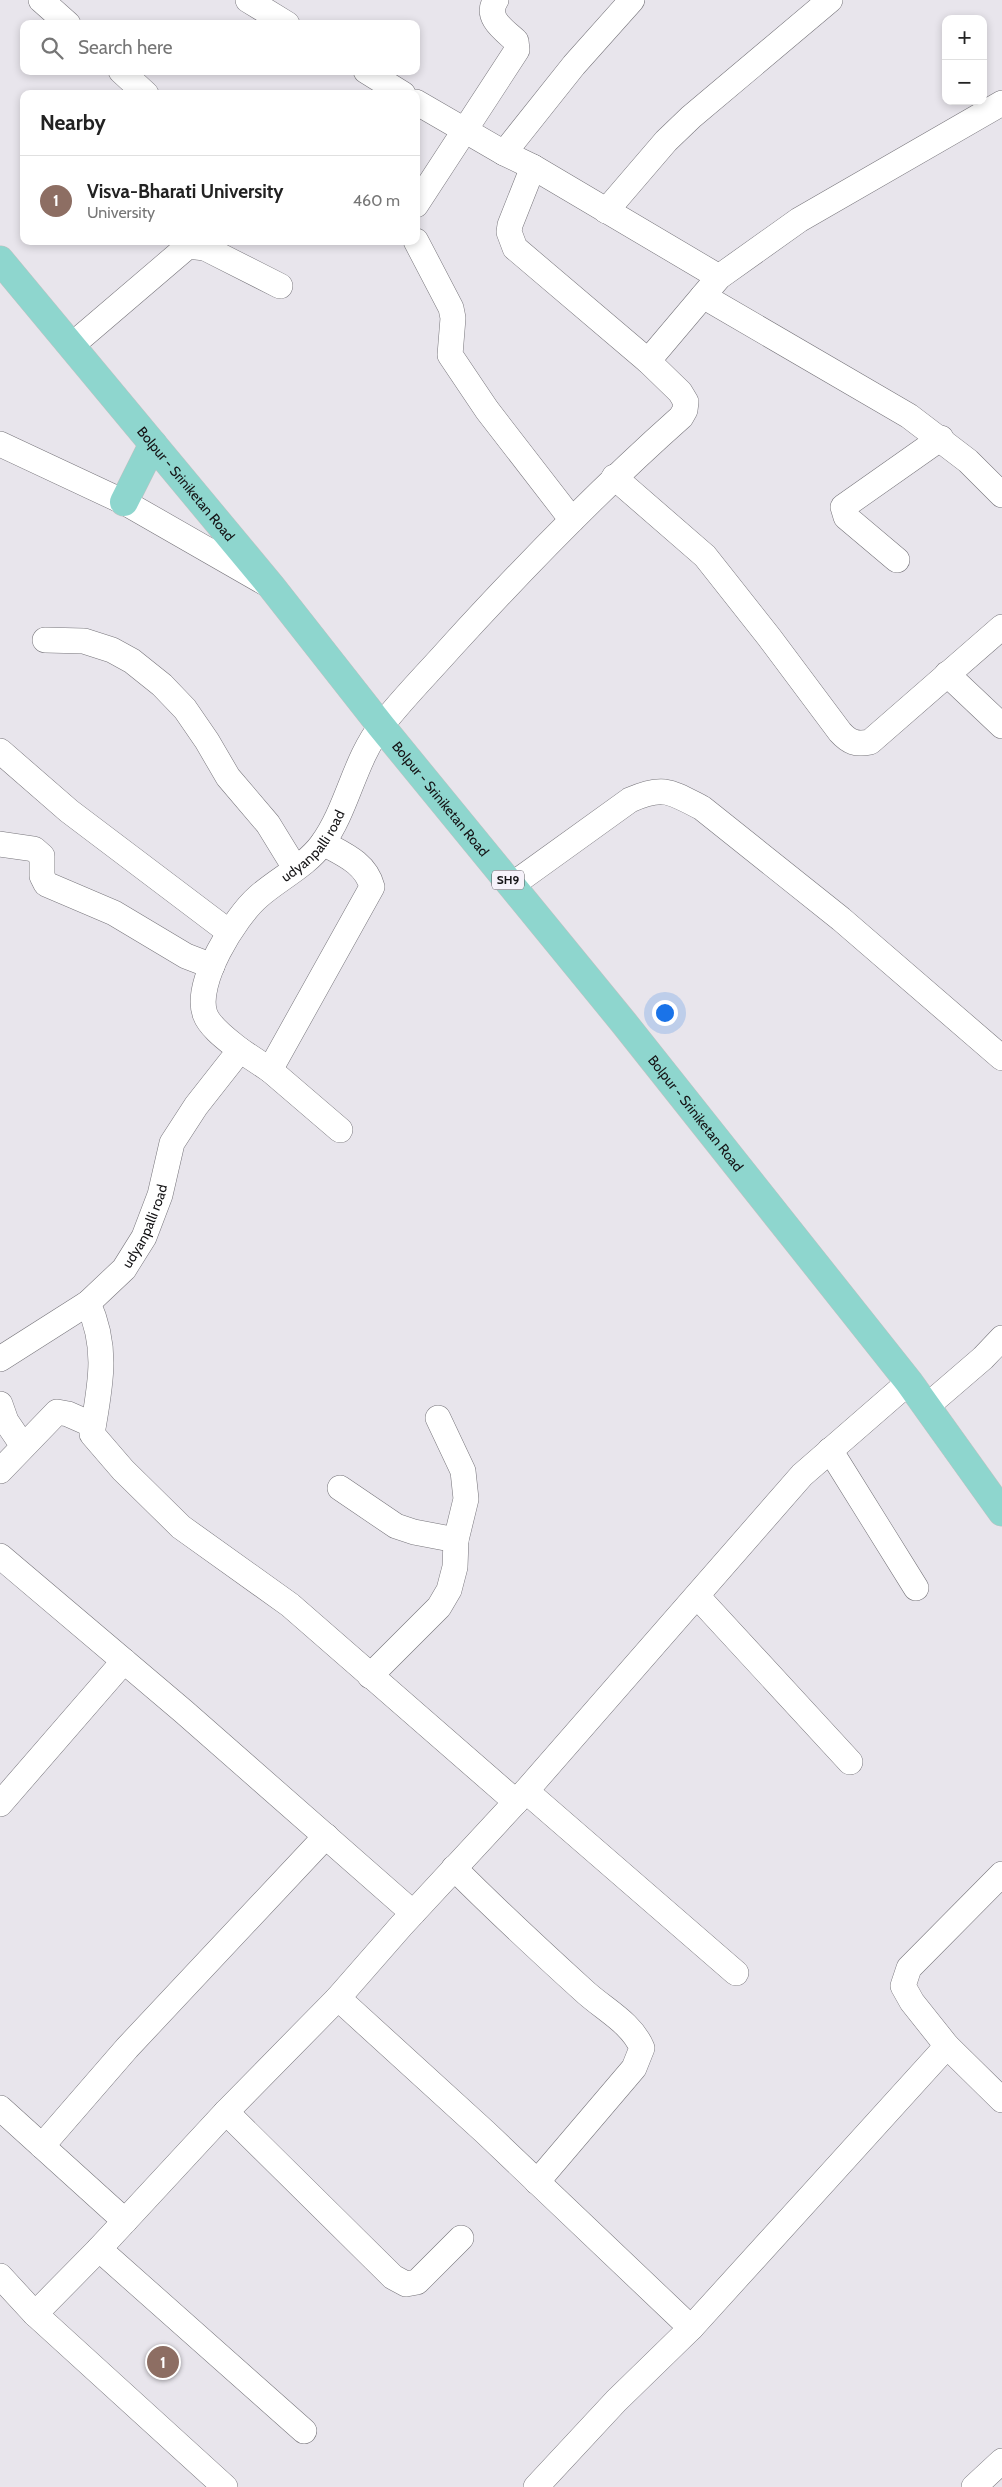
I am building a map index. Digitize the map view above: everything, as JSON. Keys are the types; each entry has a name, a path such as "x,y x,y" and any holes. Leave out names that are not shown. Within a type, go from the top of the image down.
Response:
{"main road":[{"name":"Bolpur - Sriniketan Road","path":"0,260 271,586 381,726 512,885 909,1382 1002,1512"},
{"path":"124,502 153,444"}],"street":[{"path":"41,0 64,20"},
{"path":"248,0 280,20"},
{"path":"420,199 517,50 516,41 492,17 492,9 496,0"},
{"path":"504,153 574,65 632,0"},
{"path":"606,211 666,141 691,117 830,0"},
{"path":"125,75 142,90"},
{"path":"372,75 397,90"},
{"path":"420,104 504,153 533,167 606,211 712,286 941,438 968,461 1002,495"},
{"path":"533,167 510,225 511,242 515,248 648,362 712,286 799,220 1002,104"},
{"path":"418,245 451,308 453,318 450,355 487,410 572,520"},
{"path":"71,346 188,246 205,248 280,286"},
{"name":"udyanpalli road","path":"340,1130 270,1070 240,1050 212,1024 205,1014 205,998 212,966 229,932 242,913 258,897 313,854 323,843 356,769 381,726 495,598 614,477 681,417 685,410 686,402 680,392 648,362"},
{"path":"897,560 846,517 843,508 941,438"},
{"path":"0,444 124,502 271,586"},
{"path":"614,477 705,556 847,740 861,744 870,742 1002,627"},
{"path":"45,640 84,641 112,650 132,661 162,685 184,709 207,741 228,777 268,824 295,868"},
{"path":"946,674 1002,726"},
{"path":"0,751 69,811 229,932"},
{"path":"512,885 630,800 650,791 664,791 677,795 702,808 841,919 1002,1058"},
{"path":"270,1070 372,887 370,876 362,866 323,843"},
{"path":"0,844 34,848 42,856 42,876 46,884 114,913 186,956 212,966"},
{"name":"udyanpalli road","path":"0,1359 88,1303 124,1269 139,1245 160,1195 172,1143 196,1106 240,1050"},
{"path":"88,1303 97,1323 102,1364 92,1434 107,1453 181,1528 290,1605 370,1676 736,1973"},
{"path":"926,1407 983,1358 1002,1338"},
{"path":"35,2314 99,2250 226,2112 338,1998 413,1913 521,1797 802,1475 909,1382"},
{"path":"0,1404 6,1421 23,1446"},
{"path":"0,1471 57,1412 68,1414 93,1425"},
{"path":"370,1676 439,1607 449,1590 455,1567 456,1540 466,1499 463,1471 438,1418"},
{"path":"830,1450 916,1588"},
{"path":"340,1488 396,1526 414,1532 456,1540"},
{"path":"0,1556 124,1661 413,1913"},
{"path":"697,1596 850,1762"},
{"path":"0,1804 124,1661"},
{"path":"42,2146 127,2048 326,1836"},
{"path":"454,1868 514,1928 582,1989 626,2024 637,2036 642,2048 634,2068 537,2182"},
{"path":"1002,1874 909,1968 903,1986 912,2002 947,2046 1002,2100"},
{"path":"338,1998 446,2096 691,2328"},
{"path":"536,2487 616,2402 691,2328 947,2046"},
{"path":"0,2108 125,2221"},
{"path":"226,2112 394,2277 406,2284 418,2282 461,2238"},
{"path":"99,2250 304,2431"},
{"path":"0,2276 35,2314 224,2487"},
{"path":"974,2487 1002,2461"}],"place":[{"name":"Visva-Bharati University","path":"163,2362"}]}
